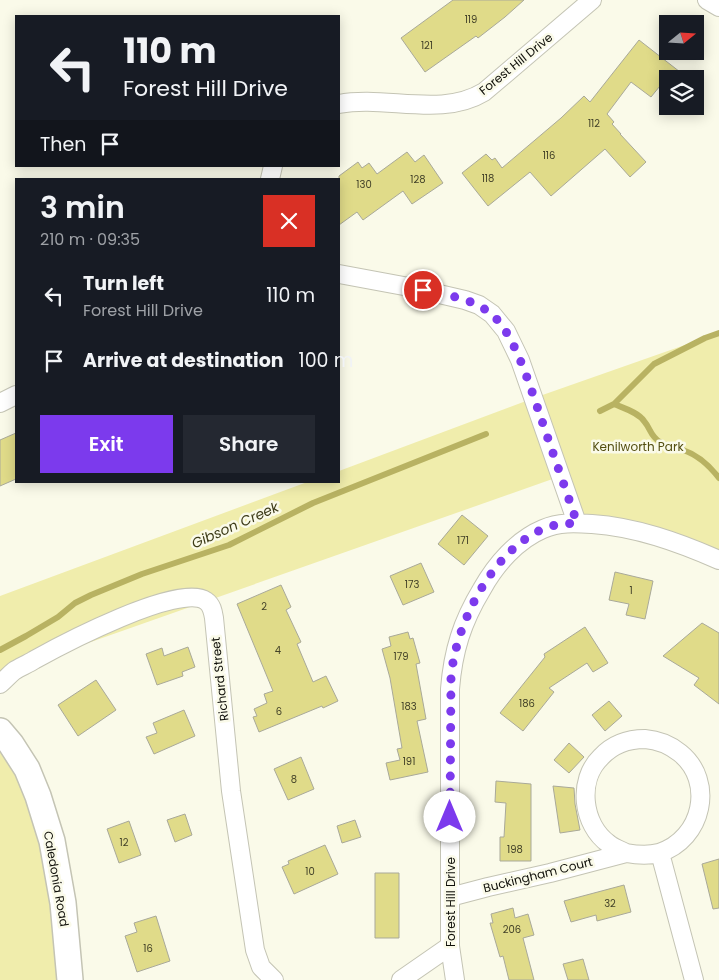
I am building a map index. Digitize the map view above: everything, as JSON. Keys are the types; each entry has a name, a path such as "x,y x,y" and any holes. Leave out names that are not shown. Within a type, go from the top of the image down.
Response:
{"street":[{"name":"Forest Hill Drive","path":"340,104 360,102 445,104 471,99 484,92 592,0"},
{"path":"707,0 719,7"},
{"path":"340,274 409,286 465,300 479,305 492,314 506,331 520,360 577,523"},
{"path":"0,402 15,395"},
{"name":"Forest Hill Drive","path":"456,980 450,946 450,689 452,666 460,635 468,614 487,581 498,565 518,544 543,529 561,524 577,523 613,526 646,533 719,560"},
{"name":"Richard Street","path":"0,684 14,671 87,632 121,618 176,599 194,598 206,601 212,608 214,618 231,791 255,950 261,966 274,980"},
{"name":"Caledonia Road","path":"0,731 27,769 52,840 63,903 70,980"},
{"path":"633,739 652,740 671,746 686,758 696,774 701,793 699,812 691,830 677,844 660,853 649,855 626,853 608,844 595,830 587,812 585,793 589,774 600,758 615,746 633,739"},
{"name":"Buckingham Court","path":"450,897 626,853"},
{"path":"660,853 694,980"},
{"path":"401,980 450,946"}],"green space":[{"name":"Kenilworth Park","path":"719,333 719,560 577,523 561,476 0,674 0,596 305,483 340,483 340,471 534,398"},
{"path":"0,731 27,769 70,980 0,980"}],"building":[{"path":"453,0 524,0 478,38 476,36 425,72 401,38"},
{"path":"639,40 659,56 659,60 665,60 677,70 659,70 659,87 651,97 631,82 607,114 614,122 612,124 620,134 646,162 630,177 605,149 551,196 530,172 488,206 462,173 486,154 492,160 495,158 502,168 584,96 590,102"},
{"path":"407,152 415,162 424,155 443,183 412,204 403,191 363,220 357,212 340,224 339,176 358,162 362,168 369,163 377,174"},
{"path":"15,433 15,479 0,486 0,440"},
{"path":"462,515 488,536 464,565 438,544"},
{"path":"421,563 434,592 403,605 390,576"},
{"path":"615,572 653,581 645,619 626,615 629,604 609,600"},
{"path":"281,585 291,607 286,610 301,642 297,644 313,682 326,676 338,701 259,732 253,717 257,716 254,709 267,703 264,694 273,691 237,604"},
{"path":"702,623 719,633 719,704 694,685 699,678 663,656"},
{"path":"585,627 608,663 593,672 587,663 549,688 554,692 523,731 500,713 545,657 544,654"},
{"path":"408,632 410,639 413,638 420,663 416,664 426,719 417,721 428,772 390,780 386,763 400,760 397,749 402,748 390,678 382,649 391,646 389,637"},
{"path":"188,647 195,667 182,672 183,676 157,685 146,654 162,648 164,656"},
{"path":"96,680 116,710 78,736 58,705"},
{"path":"609,701 622,716 605,731 592,715"},
{"path":"184,710 195,736 154,754 146,737 157,733 153,723"},
{"path":"569,743 584,757 569,773 554,760"},
{"path":"301,757 314,789 288,800 274,769"},
{"path":"496,781 531,784 531,861 500,861 500,837 504,837 506,803 495,802"},
{"path":"553,786 574,788 580,830 560,833"},
{"path":"185,814 192,835 175,842 167,820"},
{"path":"355,820 361,837 342,843 337,826"},
{"path":"129,821 141,855 119,863 107,829"},
{"path":"325,845 338,874 294,894 282,867 289,864 288,861"},
{"path":"719,859 719,908 713,909 702,864"},
{"path":"375,873 399,873 399,938 375,938"},
{"path":"624,885 631,912 597,921 596,915 571,922 564,901"},
{"path":"513,908 515,918 528,914 534,935 523,938 534,980 509,980 503,956 500,957 490,923 493,923 491,914"},
{"path":"156,916 170,961 137,972 125,936 137,932 134,923"},
{"path":"583,959 589,980 568,980 563,964"}],"waterway":[{"path":"600,411 614,404 654,364 705,338 719,333"},
{"path":"614,404 638,415 657,440 665,445 694,455 719,478"},
{"name":"Gibson Creek","path":"0,650 58,617 75,603 91,595 142,574 229,545 313,503 486,434"}],"route":[{"path":"423,290 479,305 492,314 506,331 520,360 577,523 561,524 543,529 518,544 498,565 468,614 455,650 452,666 450,689 450,817"}]}
